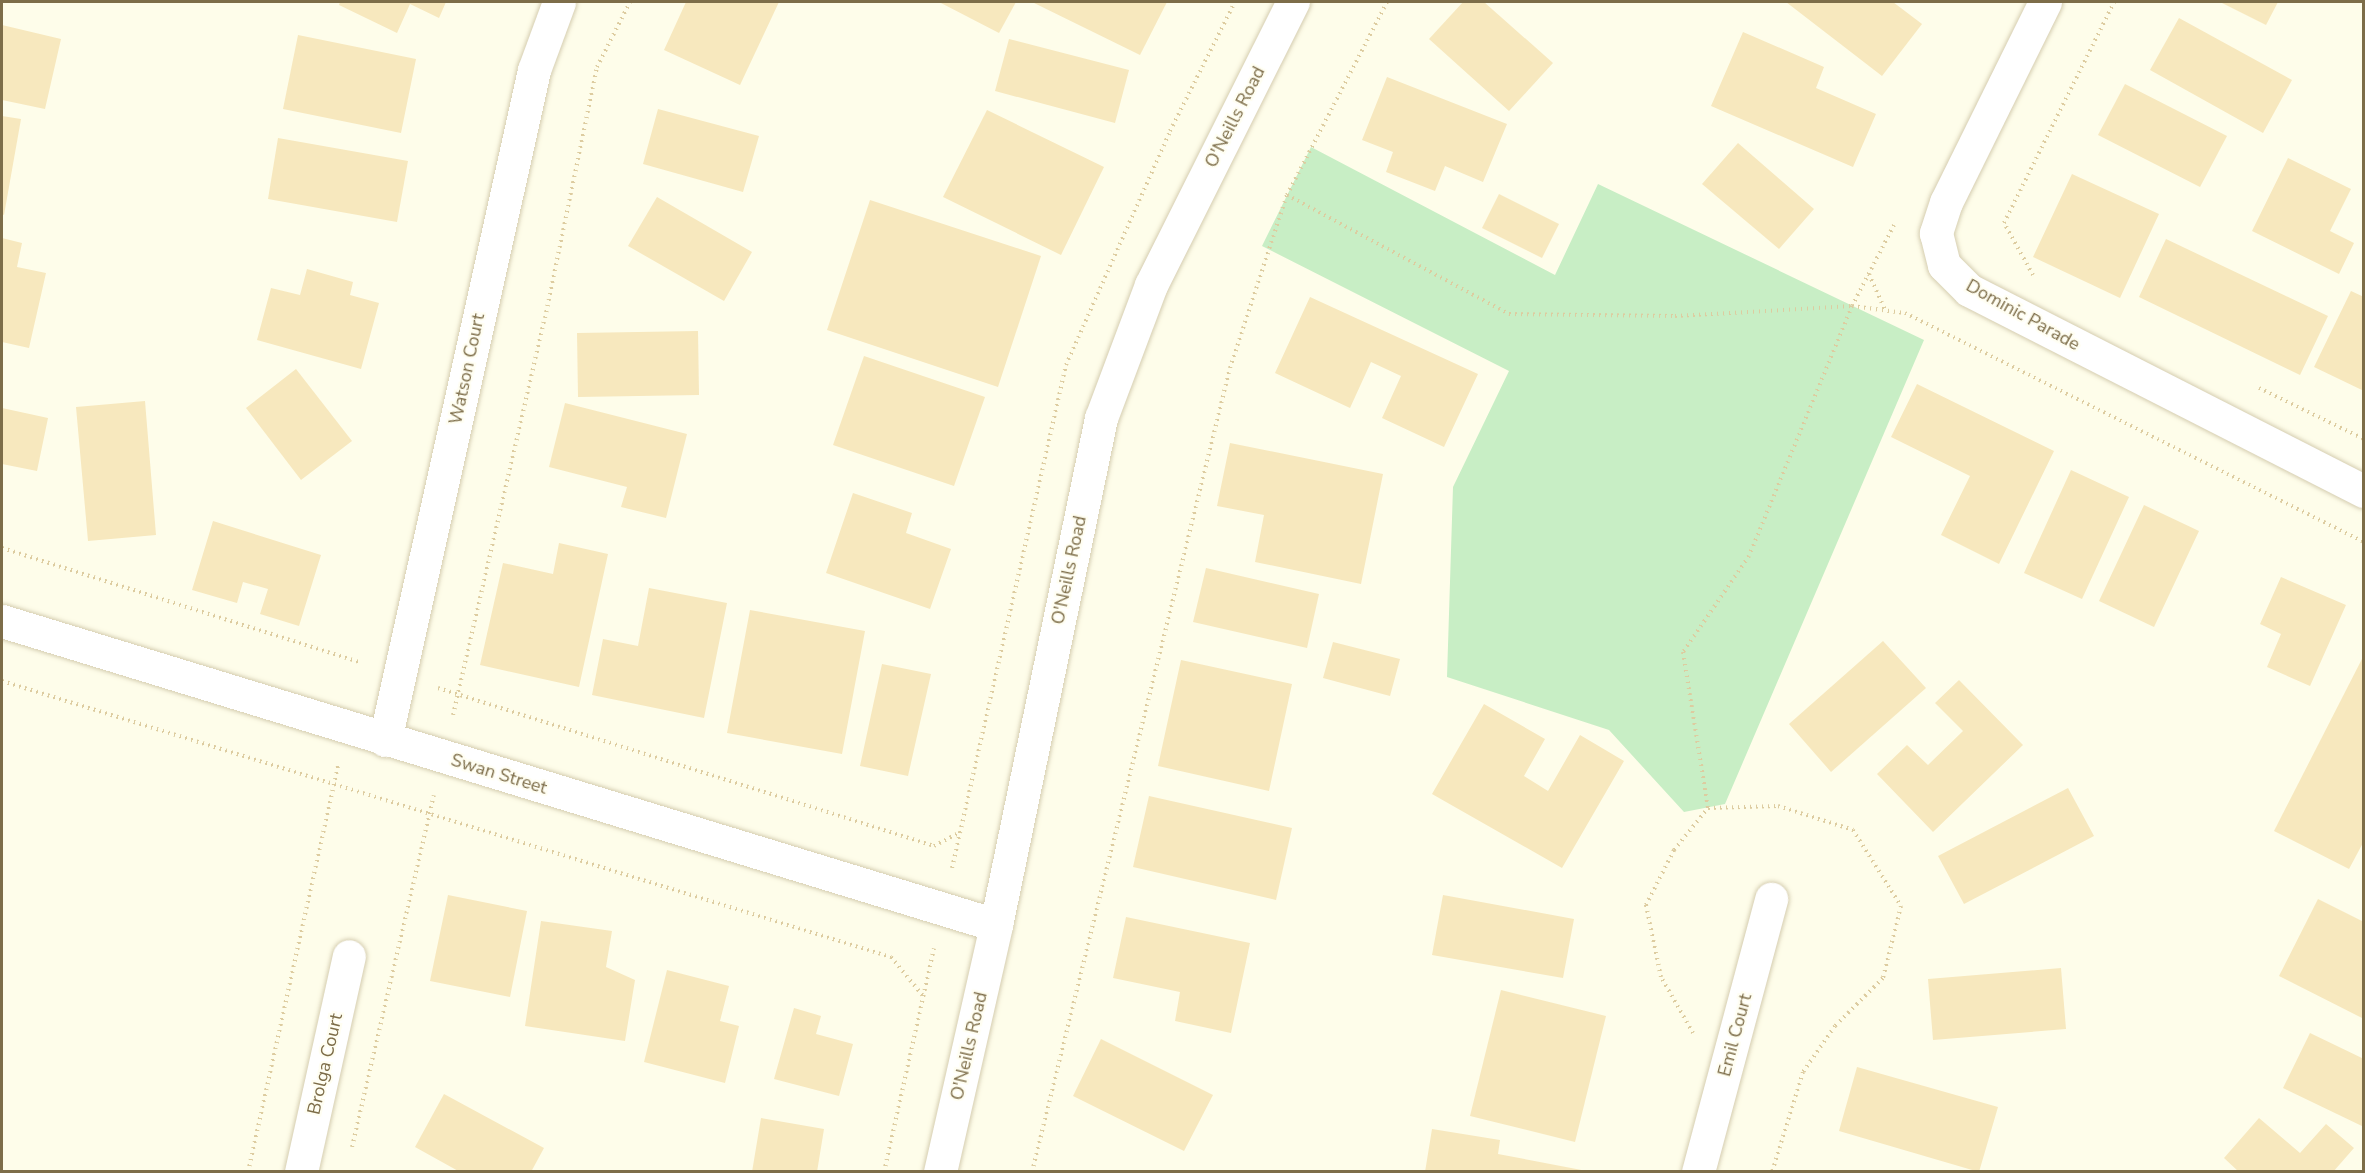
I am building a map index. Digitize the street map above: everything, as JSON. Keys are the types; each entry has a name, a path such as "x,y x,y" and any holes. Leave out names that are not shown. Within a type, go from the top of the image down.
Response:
{"street":[{"name":"Watson Court","path":"385,740 534,70 559,2"},
{"name":"O'Neills Road","path":"940,1172 996,925 1101,418 1151,285 1293,2"},
{"name":"Dominic Parade","path":"2045,2 1946,202 1936,233 1944,265 1969,290 2364,491"},
{"name":"Swan Street","path":"2,621 996,925"},
{"name":"Emil Court","path":"1698,1172 1772,899"},
{"name":"Brolga Court","path":"302,1172 350,956"}],"path":[{"path":"352,1148 545,318 597,67 630,2"},
{"path":"1032,1172 1230,368 1287,195 1387,2"},
{"path":"2034,277 2004,223 2114,2"},
{"path":"1287,195 1509,314 1675,316 1852,306 1749,556 1683,652 1708,808"},
{"path":"1869,273 1884,310"},
{"path":"2257,387 2364,439"},
{"path":"2,548 933,846 961,831"},
{"path":"2,681 891,957 924,997"}],"green space":[{"path":"1311,147 1555,275 1598,184 1924,340 1725,804 1684,812 1609,730 1447,677 1453,487 1509,371 1262,246"}],"building":[{"path":"340,2 446,2 439,18 410,4 397,33 339,5"},
{"path":"686,2 779,2 740,85 664,50"},
{"path":"939,2 1016,2 999,33"},
{"path":"1032,2 1167,2 1140,55"},
{"path":"1463,2 1484,2 1553,63 1509,111 1429,39"},
{"path":"1786,2 1893,2 1922,24 1882,76"},
{"path":"2220,2 2278,2 2266,25"},
{"path":"2179,18 2292,80 2263,133 2150,70"},
{"path":"2,25 61,39 45,109 2,100"},
{"path":"1743,32 1824,67 1816,88 1876,114 1853,167 1711,106"},
{"path":"298,35 416,59 401,133 283,109"},
{"path":"1009,39 1129,70 1115,123 995,91"},
{"path":"1387,77 1507,124 1483,182 1445,166 1435,191 1386,172 1393,152 1362,140"},
{"path":"2125,84 2227,136 2200,187 2098,135"},
{"path":"658,109 759,136 743,192 643,164"},
{"path":"987,110 1104,167 1061,255 943,197"},
{"path":"2,116 21,119 4,215 2,214"},
{"path":"278,138 408,161 397,222 268,199"},
{"path":"1738,143 1814,209 1779,249 1702,184"},
{"path":"2288,158 2351,189 2330,231 2354,243 2339,274 2252,231"},
{"path":"2072,174 2159,214 2120,298 2033,257"},
{"path":"1499,194 1559,224 1542,258 1482,228"},
{"path":"657,197 752,252 724,301 628,246"},
{"path":"870,200 1041,256 998,387 827,330"},
{"path":"2,238 22,243 17,267 46,273 29,348 2,342"},
{"path":"2166,239 2328,316 2300,375 2139,297"},
{"path":"307,269 353,282 350,295 379,303 361,369 257,340 271,288 300,295"},
{"path":"2351,291 2364,297 2364,391 2314,367"},
{"path":"1310,297 1478,374 1444,447 1382,418 1401,376 1371,362 1350,408 1275,373"},
{"path":"698,331 699,395 578,397 577,333"},
{"path":"864,356 985,397 954,486 833,445"},
{"path":"296,369 352,441 301,480 246,408"},
{"path":"1917,384 2054,451 1999,564 1941,535 1970,476 1891,437"},
{"path":"145,401 156,535 88,541 76,407"},
{"path":"565,403 687,434 666,518 621,507 627,487 549,467"},
{"path":"2,408 48,418 37,471 2,464"},
{"path":"1230,443 1383,474 1361,584 1255,562 1264,515 1217,506"},
{"path":"2071,470 2129,497 2082,599 2024,573"},
{"path":"853,493 912,513 906,533 951,549 930,609 826,573"},
{"path":"2144,505 2199,531 2154,627 2099,601"},
{"path":"213,521 321,555 299,626 260,614 268,589 243,582 237,603 192,590"},
{"path":"559,543 608,554 579,687 480,665 503,563 553,574"},
{"path":"1206,568 1319,594 1307,648 1193,622"},
{"path":"2281,577 2346,605 2310,686 2267,667 2281,634 2260,624"},
{"path":"649,588 727,603 704,718 592,695 603,639 638,646"},
{"path":"750,610 865,631 842,754 727,733"},
{"path":"1883,641 1926,688 1831,772 1789,724"},
{"path":"1333,642 1400,659 1390,696 1323,678"},
{"path":"2364,655 2364,841 2349,869 2274,831"},
{"path":"1181,660 1292,684 1269,791 1158,766"},
{"path":"882,664 931,674 908,776 860,766"},
{"path":"1959,680 2023,745 1933,832 1877,774 1907,745 1928,765 1963,731 1935,703"},
{"path":"1484,704 1545,739 1524,776 1548,791 1580,735 1624,761 1562,868 1432,794"},
{"path":"2068,788 2094,836 1964,904 1938,856"},
{"path":"1149,796 1292,828 1276,900 1133,867"},
{"path":"448,895 527,911 510,997 430,981"},
{"path":"1443,895 1574,919 1563,978 1432,955"},
{"path":"2318,899 2364,922 2364,1019 2279,976"},
{"path":"1126,917 1250,943 1231,1033 1175,1021 1180,992 1113,978"},
{"path":"541,921 612,931 606,967 635,980 625,1041 525,1026"},
{"path":"2061,968 2066,1029 1933,1040 1928,979"},
{"path":"667,970 729,986 720,1021 739,1026 725,1083 644,1062"},
{"path":"1501,990 1606,1016 1575,1142 1470,1116"},
{"path":"794,1008 821,1016 816,1034 853,1044 839,1096 774,1079"},
{"path":"2310,1033 2364,1059 2364,1127 2283,1088"},
{"path":"1101,1039 1213,1095 1184,1151 1073,1096"},
{"path":"1857,1067 1998,1107 1979,1172 1839,1131"},
{"path":"444,1094 544,1148 531,1172 460,1172 415,1147"},
{"path":"761,1118 824,1129 817,1172 752,1172"},
{"path":"2259,1118 2300,1153 2326,1124 2354,1148 2333,1172 2239,1172 2224,1158"},
{"path":"1432,1129 1500,1140 1498,1154 1592,1172 1425,1172"}]}
